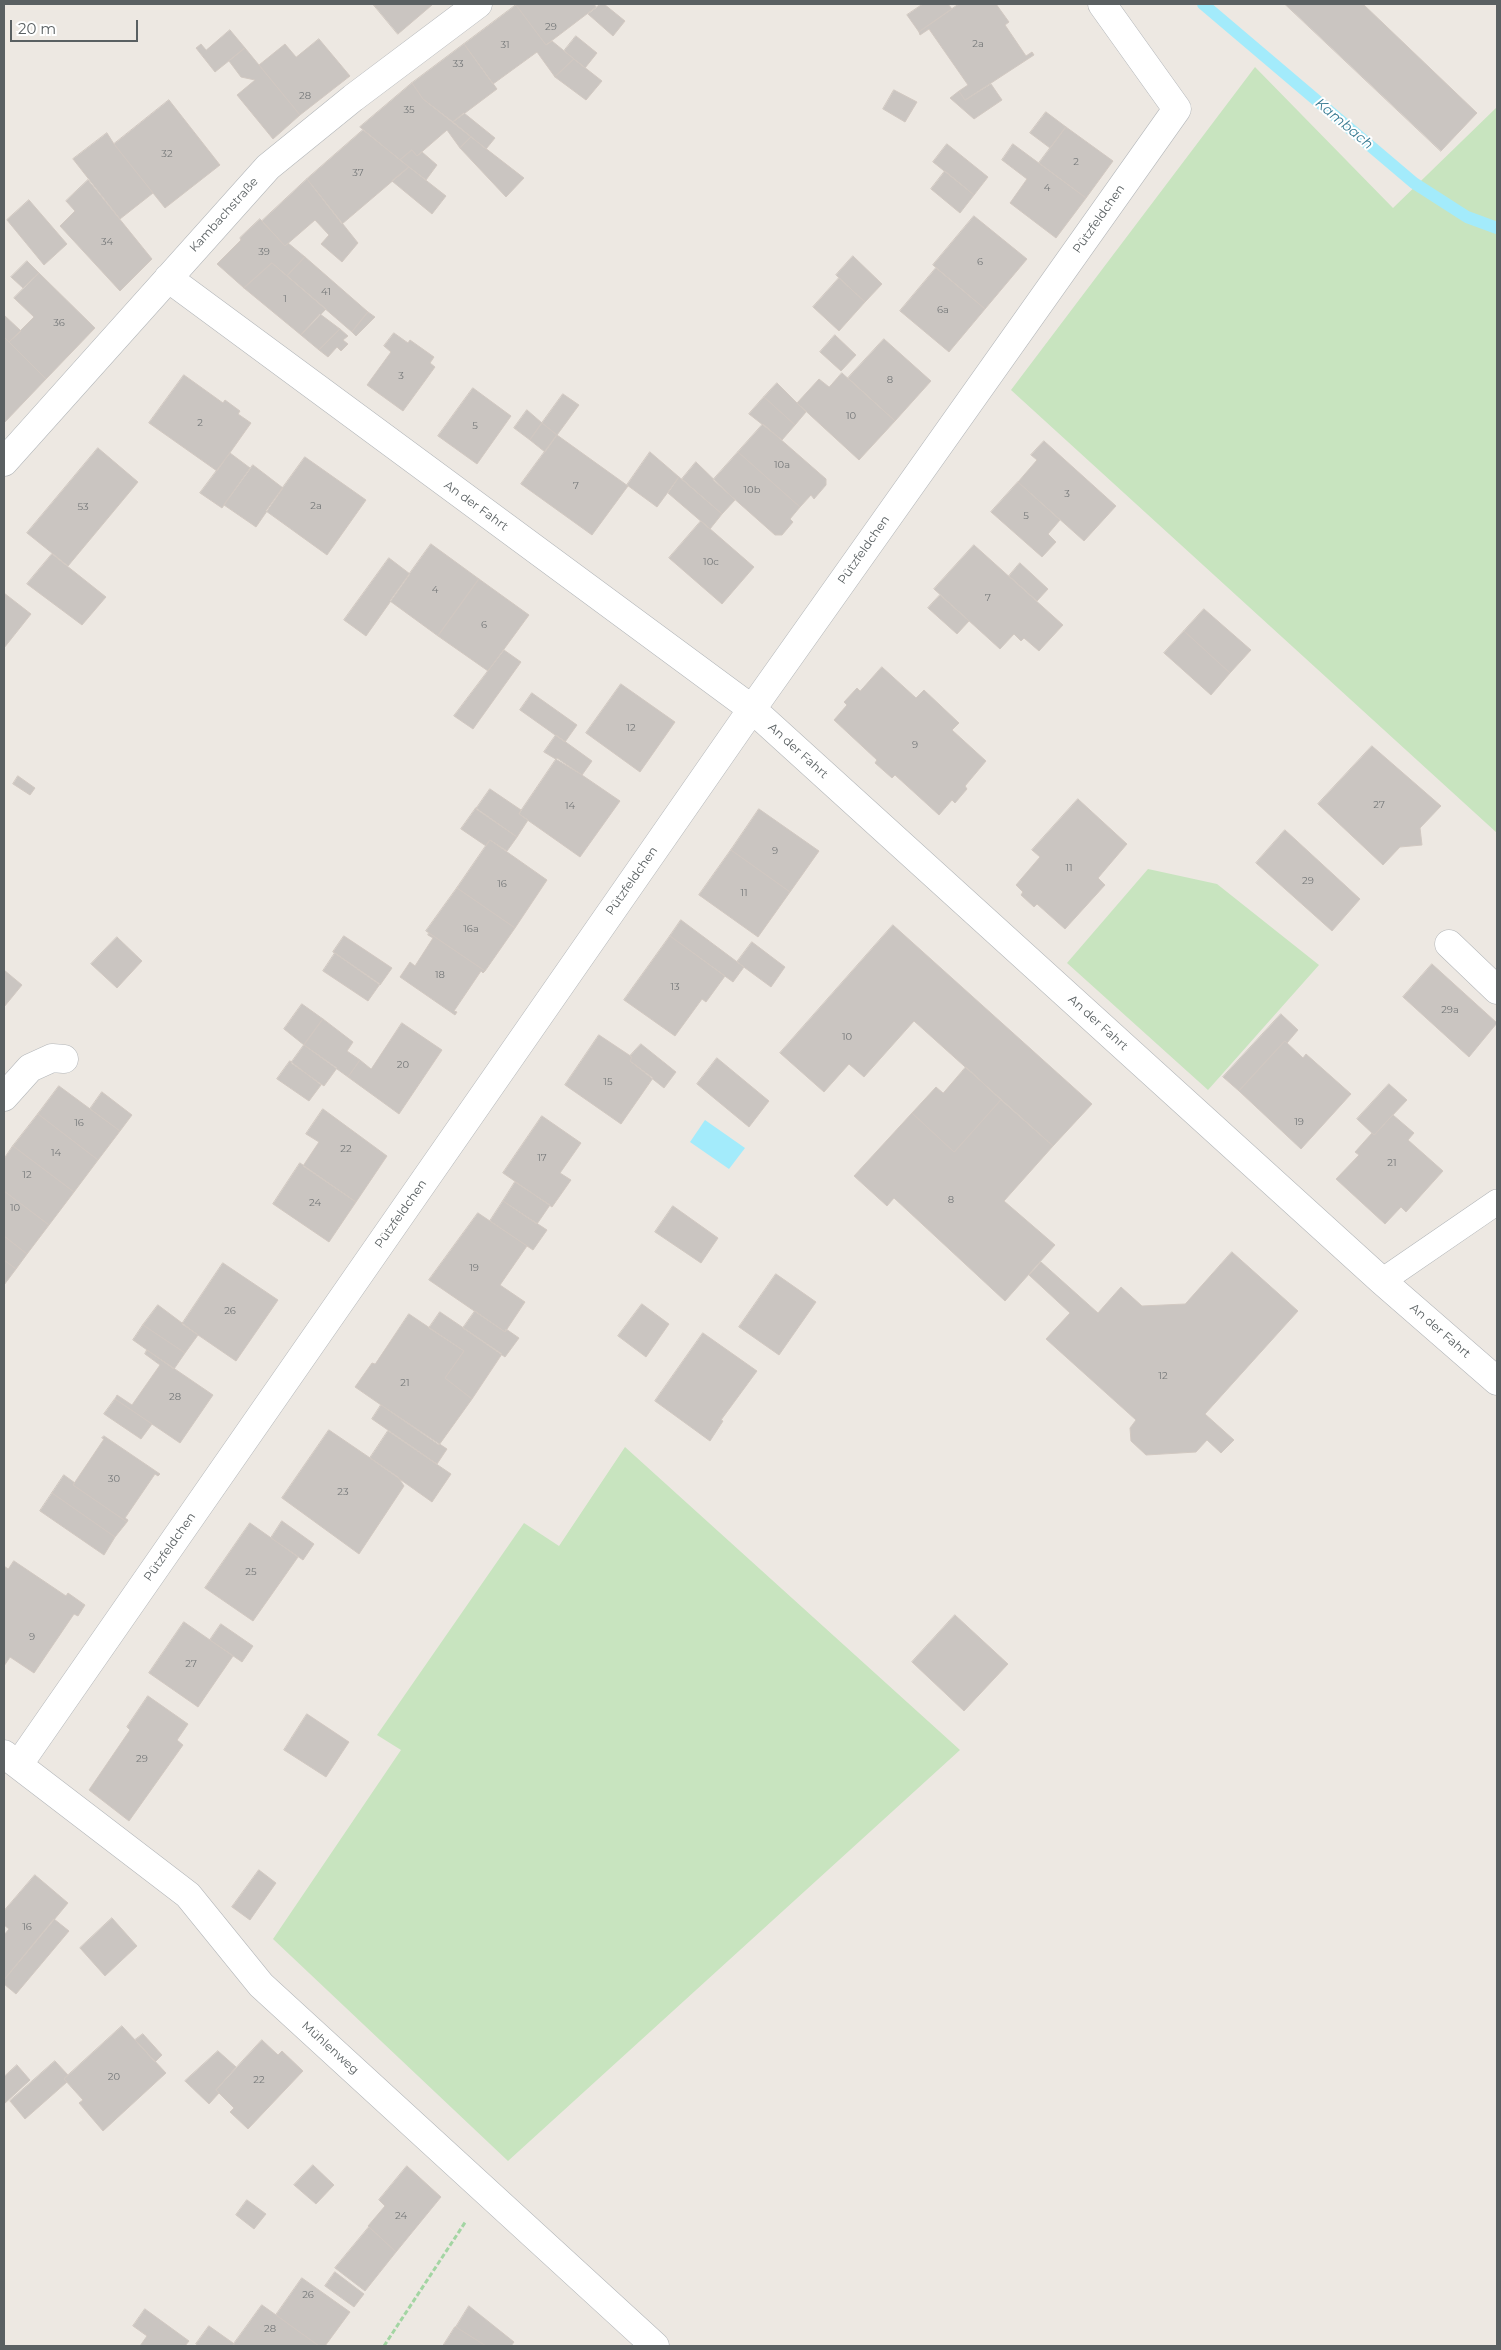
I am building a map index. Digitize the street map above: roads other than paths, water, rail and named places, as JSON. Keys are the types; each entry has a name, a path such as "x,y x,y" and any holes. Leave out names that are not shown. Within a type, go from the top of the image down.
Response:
{"street":[{"name":"Kambachstraße","path":"4,462 268,167 353,98 478,4"},
{"name":"Pützfeldchen","path":"11,1759 1177,109 1102,4"},
{"name":"An der Fahrt","path":"168,278 752,709 1382,1281 1497,1381"},
{"path":"1449,944 1497,990"},
{"path":"4,1096 30,1068 52,1058 64,1059"},
{"name":"Mühlenweg","path":"11,1759 188,1895 261,1985 486,2189 655,2346"}],"lane":[{"path":"1382,1281 1497,1202"}],"water":[{"path":"705,1120 745,1148 729,1169 690,1142"}],"waterway":[{"name":"Kambach","path":"1203,4 1414,183 1467,217 1497,228"}]}
